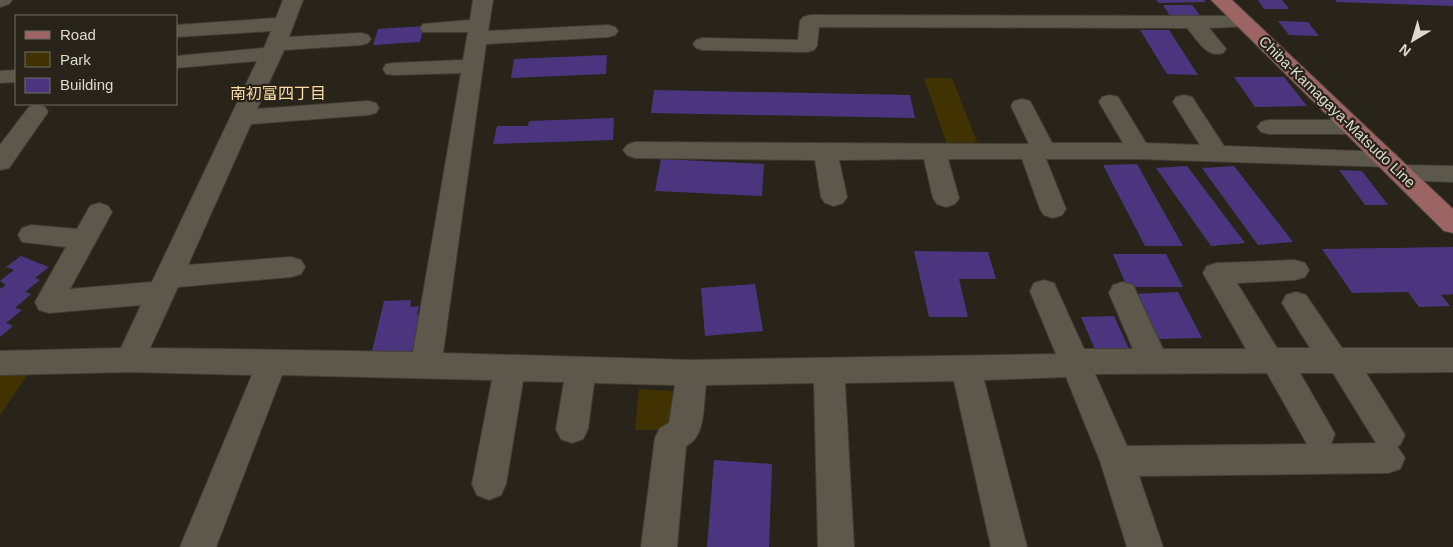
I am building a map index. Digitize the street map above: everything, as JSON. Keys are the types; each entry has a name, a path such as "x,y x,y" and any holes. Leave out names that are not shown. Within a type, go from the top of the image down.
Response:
{"main road":[{"name":"Chiba-Kamagaya-Matsudo Line","path":"1222,0 1453,224"}],"street":[{"path":"130,360 277,41 293,0"},
{"path":"426,365 483,0"},
{"path":"825,0 829,21"},
{"path":"703,44 807,46 810,21 1244,22"},
{"path":"1193,22 1216,49"},
{"path":"430,28 478,32 608,31"},
{"path":"178,31 277,41 361,38"},
{"path":"178,62 277,41"},
{"path":"394,69 473,66"},
{"path":"0,77 15,76"},
{"path":"1110,102 1138,151"},
{"path":"1184,102 1217,154"},
{"path":"1022,106 1053,209"},
{"path":"242,117 368,108"},
{"path":"3,155 37,112"},
{"path":"1269,127 1352,127"},
{"path":"635,150 826,152 1138,151 1217,154 1393,166 1453,174"},
{"path":"826,152 834,197"},
{"path":"934,152 946,198"},
{"path":"99,212 49,302 291,267"},
{"path":"31,235 84,239"},
{"path":"1295,270 1217,272 1319,434"},
{"path":"1044,291 1117,462 1145,547"},
{"path":"1123,293 1153,361"},
{"path":"1117,462 1389,447 1338,360 1296,303"},
{"path":"0,363 130,360 426,365 692,374 1060,366 1074,362 1338,360 1451,362"},
{"path":"198,547 272,363"},
{"path":"966,367 1009,547"},
{"path":"489,484 510,368"},
{"path":"572,429 581,370"},
{"path":"829,370 836,547"},
{"path":"659,547 671,438 684,432 692,374"}],"green space":[{"path":"924,78 952,78 979,147 948,147"},
{"path":"0,371 30,371 0,415"},
{"path":"639,389 673,391 668,430 635,430"}],"building":[{"path":"1156,0 1204,0 1206,2 1159,3"},
{"path":"1258,0 1282,0 1289,9 1264,9"},
{"path":"1336,0 1453,0 1453,6 1336,2"},
{"path":"1163,5 1192,5 1200,15 1170,16"},
{"path":"1278,21 1308,22 1319,36 1289,35"},
{"path":"424,26 420,42 373,45 378,29"},
{"path":"1140,30 1169,30 1198,75 1167,74"},
{"path":"607,55 606,74 511,78 514,59"},
{"path":"1234,77 1284,77 1307,106 1255,107"},
{"path":"654,90 910,95 915,118 651,113"},
{"path":"614,118 613,140 493,144 497,126 528,126 529,121"},
{"path":"661,159 764,164 762,196 655,191"},
{"path":"1137,164 1183,246 1145,246 1103,165"},
{"path":"1187,166 1245,243 1211,246 1156,168"},
{"path":"1234,166 1293,242 1258,245 1202,168"},
{"path":"1339,170 1362,171 1388,205 1365,205"},
{"path":"1453,247 1453,294 1441,295 1450,306 1419,307 1408,292 1352,293 1322,249"},
{"path":"914,251 988,252 996,279 959,279 968,317 929,317"},
{"path":"1113,254 1166,254 1183,287 1127,287"},
{"path":"21,256 49,267 35,278 40,280 25,292 31,294 15,308 22,310 6,323 13,326 0,337 0,289 6,285 0,281 14,270 6,267"},
{"path":"755,284 763,331 705,336 701,288"},
{"path":"1178,292 1202,338 1156,339 1133,294"},
{"path":"411,300 410,307 419,306 417,315 423,315 415,352 371,355 384,301"},
{"path":"1114,316 1130,351 1096,352 1081,317"},
{"path":"714,460 772,464 769,547 707,547"}],"district":[{"name":"南初富四丁目","path":"278,93"}]}
